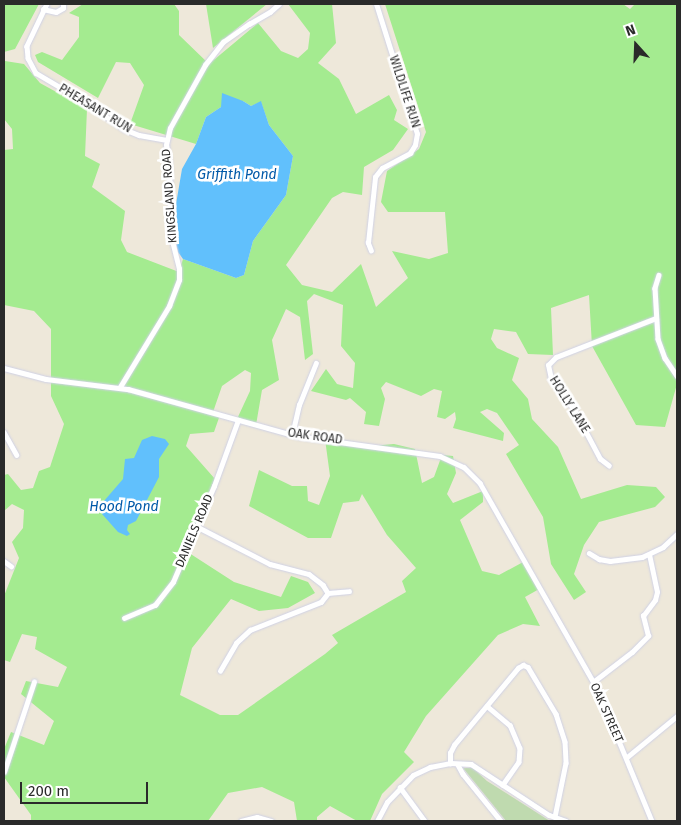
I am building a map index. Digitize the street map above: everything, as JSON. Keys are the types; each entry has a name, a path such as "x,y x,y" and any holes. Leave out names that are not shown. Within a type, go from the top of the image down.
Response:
{"street":[{"name":"PHEASANT RUN","path":"47,4 30,38 27,49 28,58 38,75 77,96 124,129 139,135 167,140"},
{"path":"43,10 56,12 63,8 63,4"},
{"name":"KINGSLAND ROAD","path":"120,387 162,320 178,280 179,269 170,228 167,140 170,128 214,54 230,36 270,12 279,4"},
{"name":"WILDLIFE RUN","path":"371,251 368,243 375,177 382,168 410,152 415,145 417,134 376,4"},
{"path":"659,275 655,288 656,318 661,350 677,376"},
{"name":"HOLLY LANE","path":"609,466 600,459 570,404 551,379 548,365 556,357 656,318"},
{"path":"292,435 299,405 316,363"},
{"name":"OAK ROAD","path":"4,368 46,379 120,387 292,435 440,456 464,466 480,483 551,609"},
{"name":"DANIELS ROAD","path":"124,618 140,613 160,601 173,582 238,420"},
{"path":"4,432 17,455"},
{"path":"196,526 270,564 309,574 323,585 328,594"},
{"path":"589,554 599,559 610,561 630,560 649,555 663,547 677,534"},
{"path":"593,682 632,652 648,636 643,616 655,600 657,592 649,555"},
{"path":"4,561 12,566"},
{"path":"220,671 236,644 246,633 258,626 321,602 328,594 349,591"},
{"name":"OAK STREET","path":"551,609 593,682 652,821"},
{"path":"450,764 451,750 518,668 523,665 531,669 556,714 565,742 566,763 555,817"},
{"path":"4,772 34,682"},
{"path":"487,706 510,726 520,748 519,762 503,785"},
{"path":"626,758 677,716"},
{"path":"377,821 387,802 414,775 425,769 450,764 472,764 555,817 566,821"},
{"path":"458,765 462,774 501,821"},
{"path":"400,787 425,821"},
{"path":"240,821 257,817 271,821"}],"green space":[{"path":"4,4 39,4 15,49 4,52"},
{"path":"83,4 174,4 179,11 179,35 209,64 258,23 281,51 298,58 308,49 310,33 288,4 332,4 336,43 318,63 339,79 356,114 389,95 397,110 394,120 408,129 393,150 364,167 362,195 343,192 332,198 286,265 302,285 332,292 361,264 376,307 408,278 392,251 429,259 448,253 445,212 388,212 381,202 387,171 419,149 426,132 385,4 623,4 630,9 635,4 677,4 677,384 665,427 636,425 592,346 589,295 551,308 553,355 528,354 516,332 494,329 491,339 497,348 519,358 512,380 528,399 532,419 558,447 581,499 627,485 656,487 665,497 655,507 599,522 584,545 574,574 586,592 574,600 551,564 543,517 506,454 519,445 497,413 487,409 480,412 504,433 503,441 453,428 456,419 455,412 445,419 437,417 442,391 434,389 421,396 386,382 381,388 385,399 379,426 364,424 366,412 350,398 346,400 311,391 326,369 337,384 353,388 355,363 341,346 343,305 314,294 307,301 313,354 305,360 300,317 286,309 272,340 279,380 262,390 256,425 237,419 250,391 251,373 245,370 222,386 213,412 220,415 214,432 190,434 186,446 215,479 186,551 234,582 281,597 291,576 308,582 315,593 288,608 259,611 231,599 192,648 180,695 220,715 238,715 325,654 338,643 332,635 406,592 402,581 416,568 387,535 362,494 359,501 343,503 331,538 308,538 249,506 259,470 292,486 307,486 308,501 319,505 330,476 325,439 371,446 394,444 415,449 422,483 434,477 442,455 453,456 456,473 447,494 453,503 483,491 483,502 460,520 482,571 499,575 525,561 541,588 525,597 540,626 523,624 498,635 426,716 404,752 414,762 382,794 370,821 357,821 330,806 317,817 317,821 297,821 294,802 262,787 228,793 208,821 31,821 31,815 4,777 4,749 11,732 44,745 54,721 21,694 26,681 58,687 67,667 35,649 37,637 22,634 10,662 4,660 4,596 19,558 12,542 23,528 24,510 12,504 4,511 4,475 8,474 21,490 33,488 39,471 50,467 64,424 51,396 51,329 34,311 4,305 4,150 13,149 12,129 4,119 4,63 5,61 24,64 40,83 87,109 85,156 100,164 92,187 125,211 121,240 127,252 179,272 183,259 236,278 244,275 253,241 286,195 293,156 269,125 261,102 251,106 243,101 221,107 206,117 196,144 130,124 144,85 130,63 116,62 98,98 38,62 35,55 42,52 62,60 79,37 79,17 69,13"},
{"path":"206,4 267,4 213,48"},
{"path":"463,768 473,768 487,781 550,821 506,821"}],"water":[{"name":"Griffith Pond","path":"222,93 251,106 261,101 269,125 293,156 286,195 253,241 244,275 236,278 183,259 178,252 175,237 175,210 182,169 196,144 206,117 221,107"},
{"name":"Hood Pond","path":"152,436 165,439 169,444 159,459 159,477 136,521 128,525 127,530 130,534 127,536 118,532 102,514 104,501 123,479 125,459 134,458 142,440"}]}
